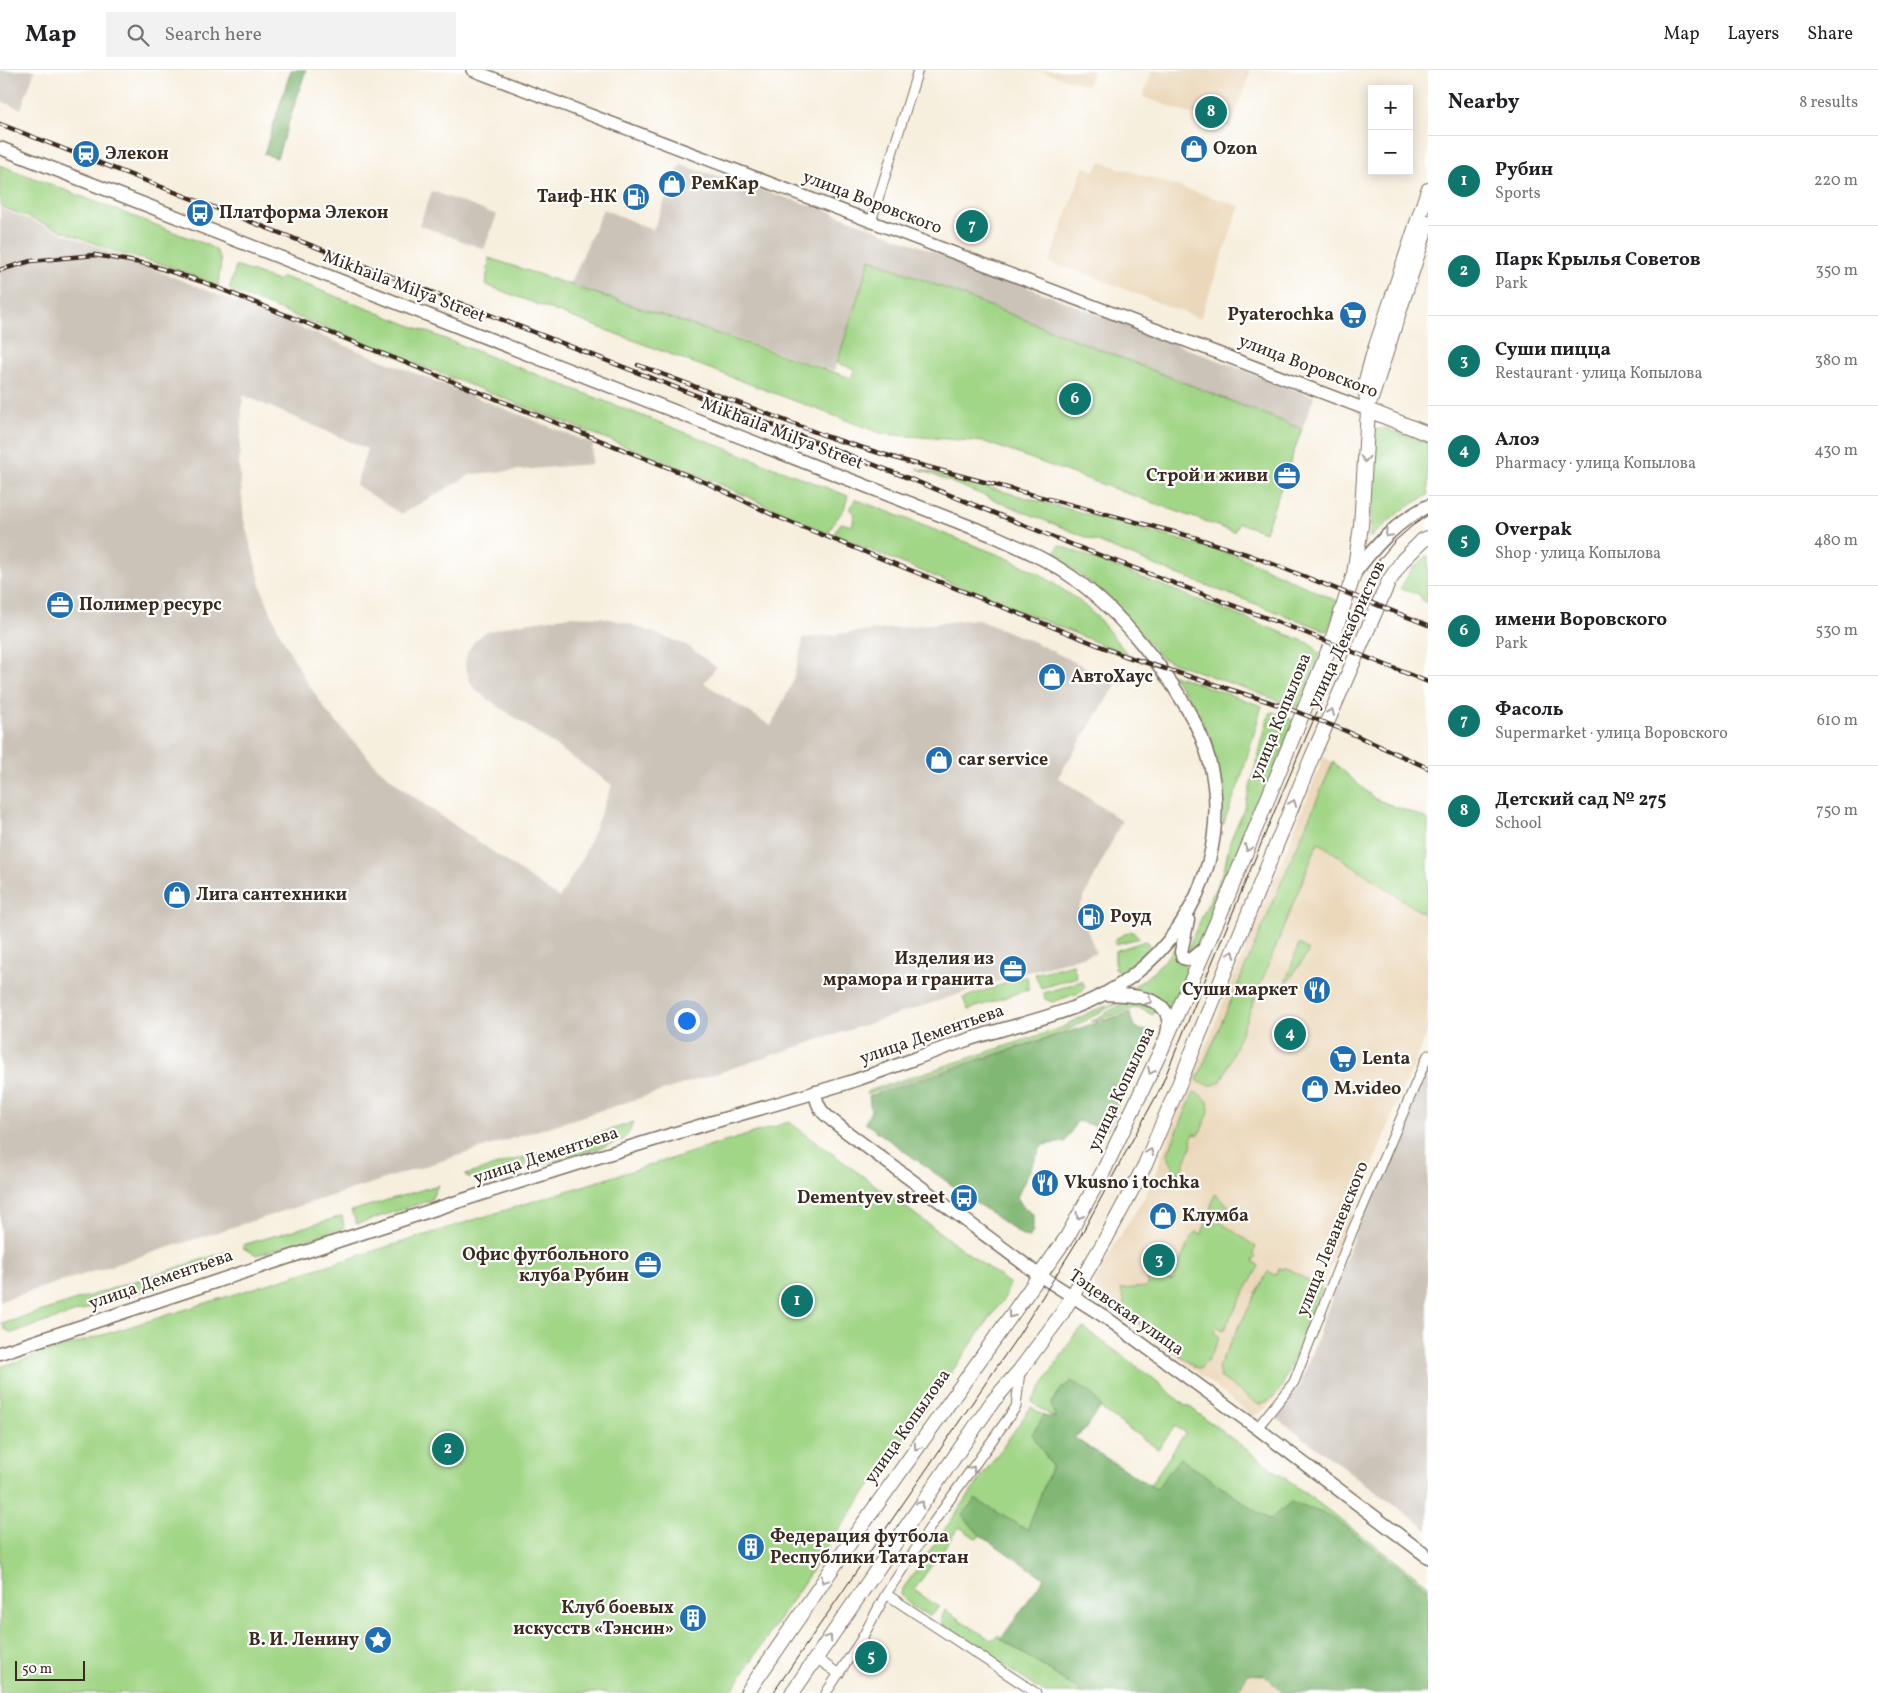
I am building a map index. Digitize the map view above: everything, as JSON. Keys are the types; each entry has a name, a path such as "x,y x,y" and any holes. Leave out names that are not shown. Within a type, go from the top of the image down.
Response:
{"main road":[{"name":"Mikhaila Milya Street","path":"0,148 994,536 1070,575 1098,597 1122,622 1159,667 1186,708 1203,740 1211,768 1216,801 1209,860 1202,883 1178,930 1163,948 1129,979 1103,994"},
{"path":"1368,410 1366,384 1371,362 1428,190"},
{"path":"1368,410 1428,222"},
{"name":"улица Воровского","path":"1368,410 1428,434"},
{"name":"улица Копылова","path":"747,1693 851,1541 1066,1237 1098,1182 1167,1038 1207,946 1329,650 1354,574 1361,526 1368,410"},
{"name":"улица Декабристов","path":"1354,574 1399,523 1428,506"},
{"name":"улица Декабристов","path":"1073,1296 1145,1165 1312,757 1389,581 1403,560 1423,540 1428,538"},
{"path":"1192,905 1181,955 1186,960 1191,960 1207,946"},
{"path":"1103,994 1142,997 1160,1005 1168,1018 1167,1038"},
{"name":"улица Дементьева","path":"0,1353 246,1270 539,1176 852,1081 969,1039 1066,1010 1103,994"},
{"name":"Тэцевская улица","path":"815,1092 817,1104 822,1112 837,1124 1039,1275 1106,1317 1428,1556"},
{"path":"792,1693 993,1401 1020,1370 1062,1315 1073,1296"}],"street":[{"name":"улица Воровского","path":"472,70 1368,410"},
{"path":"871,222 918,70"},
{"name":"улица Леваневского","path":"1257,1428 1294,1382 1352,1232 1428,1055"},
{"path":"826,1693 861,1640 886,1594 933,1523 1016,1407 1020,1370"},
{"path":"886,1594 1036,1693"},
{"path":"816,1658 839,1674"}],"shaded area":[{"path":"0,70 35,70 21,109 0,101"},
{"path":"1038,70 1093,70 1088,86"},
{"path":"1152,70 1251,70 1230,128 1143,97"},
{"path":"1101,162 1240,206 1200,319 1084,273 1049,263 1084,166 1094,171"},
{"path":"681,165 828,211 1314,397 1302,429 870,259 834,371 719,333 710,356 559,310 603,209 653,230 675,175"},
{"path":"432,191 497,215 484,249 419,225"},
{"path":"0,208 593,444 591,464 472,474 401,514 356,485 367,449 243,395 239,464 244,521 263,592 279,632 306,681 328,713 376,766 407,792 559,898 582,860 612,785 478,692 471,684 465,665 467,653 473,643 484,633 511,625 570,616 601,617 630,624 686,645 716,667 704,683 771,726 792,683 803,642 802,638 976,619 1034,642 1117,683 1058,777 1122,821 1079,908 1096,953 1027,972 659,1092 0,1301"},
{"path":"1324,757 1333,762 1375,799 1428,819 1428,1030 1281,1389 1275,1399 1260,1413 1252,1416 1097,1293 1093,1284 1154,1178 1164,1148"},
{"path":"1428,1064 1428,1530 1275,1417 1300,1385 1357,1228"},
{"path":"1248,1674 1265,1675 1283,1693 1236,1693"}],"green space":[{"path":"291,70 306,70 277,158 264,154"},
{"path":"0,165 205,244 216,250 221,261 218,286 169,266 119,253 0,206"},
{"path":"489,258 851,378 855,369 837,363 870,259 1302,429 1265,532 1239,523 1234,532 985,442 883,434 486,285"},
{"path":"236,266 278,281 282,277 299,282 848,496 844,509 828,534 711,480 229,290"},
{"path":"1385,428 1428,443 1428,495 1402,510 1370,538 1372,430"},
{"path":"916,468 1241,557 1339,602 1327,631 1174,573"},
{"path":"855,499 1007,558 1040,574 1078,600 1099,619 1128,655 833,535 841,523 852,526 855,514 850,510"},
{"path":"1059,545 1311,644 1320,654 1299,708 1161,658 1112,599 1054,556"},
{"path":"1428,555 1428,603 1423,601 1419,594 1400,589 1412,569"},
{"path":"1171,674 1262,706 1240,781 1223,825 1221,791 1214,759 1202,720"},
{"path":"1273,712 1295,721 1198,952 1187,954 1193,936 1224,870 1230,841 1245,807 1269,714"},
{"path":"1333,762 1375,799 1428,819 1428,917 1318,842 1224,1075 1219,1083 1210,1085 1202,1083 1197,1080"},
{"path":"1131,931 1140,938 1114,943 1115,939"},
{"path":"1145,941 1149,947 1143,954 1122,971 1119,972 1115,969 1115,951"},
{"path":"1182,941 1180,962 1188,969 1191,968 1168,1011 1126,993 1152,973"},
{"path":"1299,944 1309,951 1283,989"},
{"path":"1073,964 1077,977 1041,988 1035,974"},
{"path":"1027,976 1029,989 968,1010 963,998"},
{"path":"1082,981 1085,987 1082,992 1052,1002 1045,999 1044,993"},
{"path":"1130,999 1156,1007 1153,1015 1138,1007 1091,1022"},
{"path":"1119,1002 1062,1033 868,1094 866,1093 1061,1028 1092,1011"},
{"path":"1130,1012 1136,1027 1147,1031 1152,1030 1107,1129 1077,1121 1065,1142 1042,1145 1017,1197 1023,1207 1033,1214 1033,1232 1029,1237 1023,1236 865,1123 871,1111 869,1096"},
{"path":"1194,1092 1207,1100 1209,1110 1199,1135 1194,1134 1191,1139 1192,1144 1182,1171 1202,1185 1176,1173 1167,1155"},
{"path":"634,1122 623,1140 572,1157 568,1155 564,1145"},
{"path":"789,1122 1010,1284 1005,1297 838,1531 730,1693 0,1693 0,1367"},
{"path":"558,1148 562,1158 538,1165 534,1162 532,1155"},
{"path":"524,1157 526,1164 524,1169 479,1183 465,1175"},
{"path":"438,1185 431,1200 357,1224 351,1211"},
{"path":"1215,1194 1228,1205 1228,1210 1220,1222 1256,1247 1253,1253 1256,1256 1253,1261 1259,1266 1223,1331 1217,1327 1214,1333 1220,1337 1207,1361 1201,1368 1197,1368 1122,1311 1125,1304 1121,1289 1146,1287 1150,1274 1172,1281 1195,1232 1202,1234"},
{"path":"342,1216 344,1226 342,1229 257,1255 243,1248 243,1245"},
{"path":"229,1251 225,1264 12,1333 5,1329 2,1324"},
{"path":"1285,1267 1322,1289 1281,1389 1271,1399 1259,1405 1220,1377 1218,1367 1268,1272 1276,1275 1279,1269 1284,1269"},
{"path":"1084,1328 1154,1379 1184,1405 1191,1408 1428,1585 1428,1636 1180,1458 1156,1490 1150,1485 1185,1433 1175,1426 1158,1449 1105,1412 1101,1407 1055,1419 1032,1402 1075,1334"},
{"path":"1071,1381 1092,1394 1101,1407 1086,1428 1074,1438 1156,1489 1180,1458 1269,1520 1291,1502 1330,1516 1428,1589 1428,1693 1283,1693 1265,1675 1248,1674 1236,1693 1083,1693 1001,1639 1044,1578 980,1535 962,1515 975,1499 1027,1530 1052,1466 1032,1434 1044,1416 1055,1418 1051,1404 1061,1389"},
{"path":"1031,1407 1044,1416 1033,1434 1052,1466 1027,1531 962,1515 980,1535 977,1539 959,1527 914,1590 939,1607 930,1615 918,1610 910,1605 901,1595 902,1590"},
{"path":"945,1610 991,1640 999,1635 1001,1639 1083,1693 1045,1693 942,1624"}],"tram line":[{"path":"773,1693 1018,1336 1081,1235 1160,1089 1335,670 1368,581 1378,561 1395,541 1428,515"}],"railway":[{"path":"0,124 908,478 1073,545 1301,631 1428,682"},
{"path":"0,270 31,261 95,255 147,264 203,282 707,483 775,516 1125,656 1282,706 1346,731 1428,768"},
{"path":"638,365 831,438 905,461 1193,537 1252,556 1428,625"}],"place":[{"name":"Детский сад № 275","path":"1211,112"},
{"name":"Ozon","path":"1194,149"},
{"name":"Элекон","path":"86,154"},
{"name":"РемКар","path":"672,184"},
{"name":"Таиф-НК","path":"636,197"},
{"name":"Платформа Элекон","path":"200,213"},
{"name":"Фасоль","path":"972,226"},
{"name":"Pyaterochka","path":"1353,315"},
{"name":"имени Воровского","path":"1075,399"},
{"name":"Строй и живи","path":"1287,476"},
{"name":"Полимер ресурс","path":"60,605"},
{"name":"АвтоХаус","path":"1052,677"},
{"name":"car service","path":"939,760"},
{"name":"Лига сантехники","path":"177,895"},
{"name":"Роуд","path":"1091,917"},
{"name":"Изделия из мрамора и гранита","path":"1013,969"},
{"name":"Суши маркет","path":"1317,990"},
{"name":"Алоэ","path":"1290,1034"},
{"name":"Lenta","path":"1343,1059"},
{"name":"M.video","path":"1315,1089"},
{"name":"Vkusno i tochka","path":"1045,1183"},
{"name":"Dementyev street","path":"964,1198"},
{"name":"Клумба","path":"1163,1216"},
{"name":"Суши пицца","path":"1159,1260"},
{"name":"Офис футбольного клуба Рубин","path":"648,1265"},
{"name":"Рубин","path":"797,1301"},
{"name":"Парк Крылья Советов","path":"448,1449"},
{"name":"Федерация футбола Республики Татарстан","path":"751,1547"},
{"name":"Клуб боевых искусств «Тэнсин»","path":"693,1618"},
{"name":"В. И. Ленину","path":"378,1640"},
{"name":"Overpak","path":"871,1657"}]}
